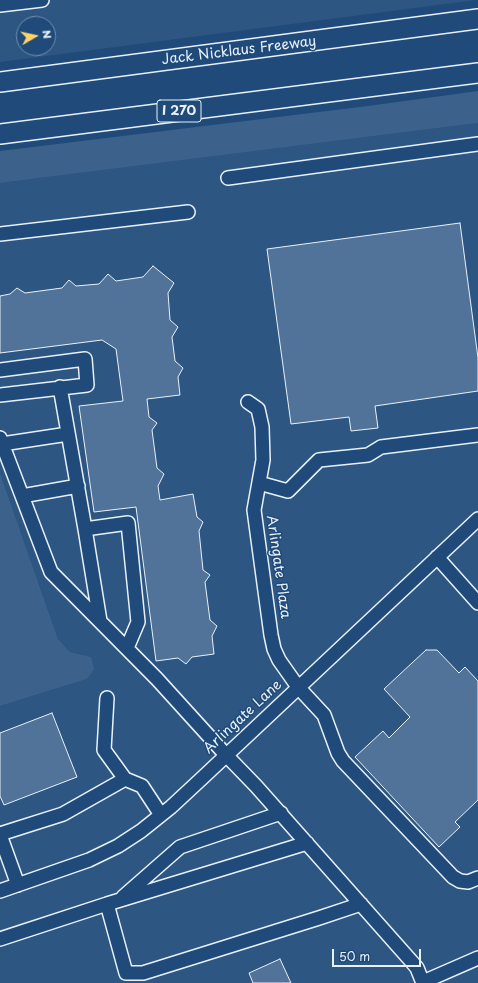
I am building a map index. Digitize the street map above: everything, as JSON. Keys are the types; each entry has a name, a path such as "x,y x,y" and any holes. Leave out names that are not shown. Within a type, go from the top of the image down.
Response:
{"highway":[{"name":"Jack Nicklaus Freeway","path":"0,82 478,19"},
{"name":"I 270","path":"0,134 478,72"}],"street":[{"path":"3,3 42,0"},
{"path":"228,178 478,144"},
{"path":"0,234 188,212"},
{"path":"0,370 85,360 87,385 0,395"},
{"path":"60,387 100,621"},
{"name":"Arlingate Plaza","path":"248,402 258,409 262,427 263,460 254,510 271,635 278,660 298,687 324,715 338,753 343,761 453,877 460,881 468,882 478,878"},
{"path":"68,434 1,441 51,572 157,679 280,813 412,962 423,982 478,958"},
{"path":"259,483 288,491 319,460 368,455 381,447 478,435"},
{"path":"22,496 78,486"},
{"name":"Arlingate Lane","path":"0,891 89,860 118,846 141,831 161,815 226,755 478,518"},
{"path":"85,529 128,523 138,622 127,648"},
{"path":"436,558 478,603"},
{"path":"108,698 104,750 125,778 142,786 161,815"},
{"path":"18,885 0,834 63,814 125,778"},
{"path":"121,899 180,847 280,813"},
{"path":"0,939 121,899 152,891 307,843"},
{"path":"107,904 126,973 143,973 361,904"}],"shaded area":[{"path":"0,0 476,0 56,55 56,16 16,16 16,56 46,56 0,62"},
{"path":"478,91 478,123 0,183 0,151"},
{"path":"478,123 478,983 0,983 0,706 87,679 91,657 70,652 58,639 0,473 0,183"},
{"path":"0,473 58,639 70,652 91,657 94,669 87,679 0,706"}],"building":[{"path":"460,223 478,358 478,391 375,406 378,428 351,431 349,417 291,424 267,249"},
{"path":"153,266 174,283 168,293 170,320 178,327 172,337 175,361 183,368 178,377 180,395 147,399 149,417 157,423 152,430 157,468 164,474 158,486 160,500 193,494 197,517 203,522 199,531 203,570 210,575 205,582 210,620 217,626 212,636 214,654 192,657 186,664 178,658 156,661 136,507 94,512 79,406 123,401 116,349 102,340 0,353 0,296 10,294 17,288 25,293 62,288 69,280 76,286 99,284 108,274 116,281 143,277"},
{"path":"426,650 437,650 459,673 465,667 478,681 478,800 455,822 460,827 439,847 355,757 383,731 389,738 410,717 384,689"},
{"path":"52,713 77,777 4,805 0,796 0,733"},
{"path":"280,959 291,983 253,983 249,973"}]}
